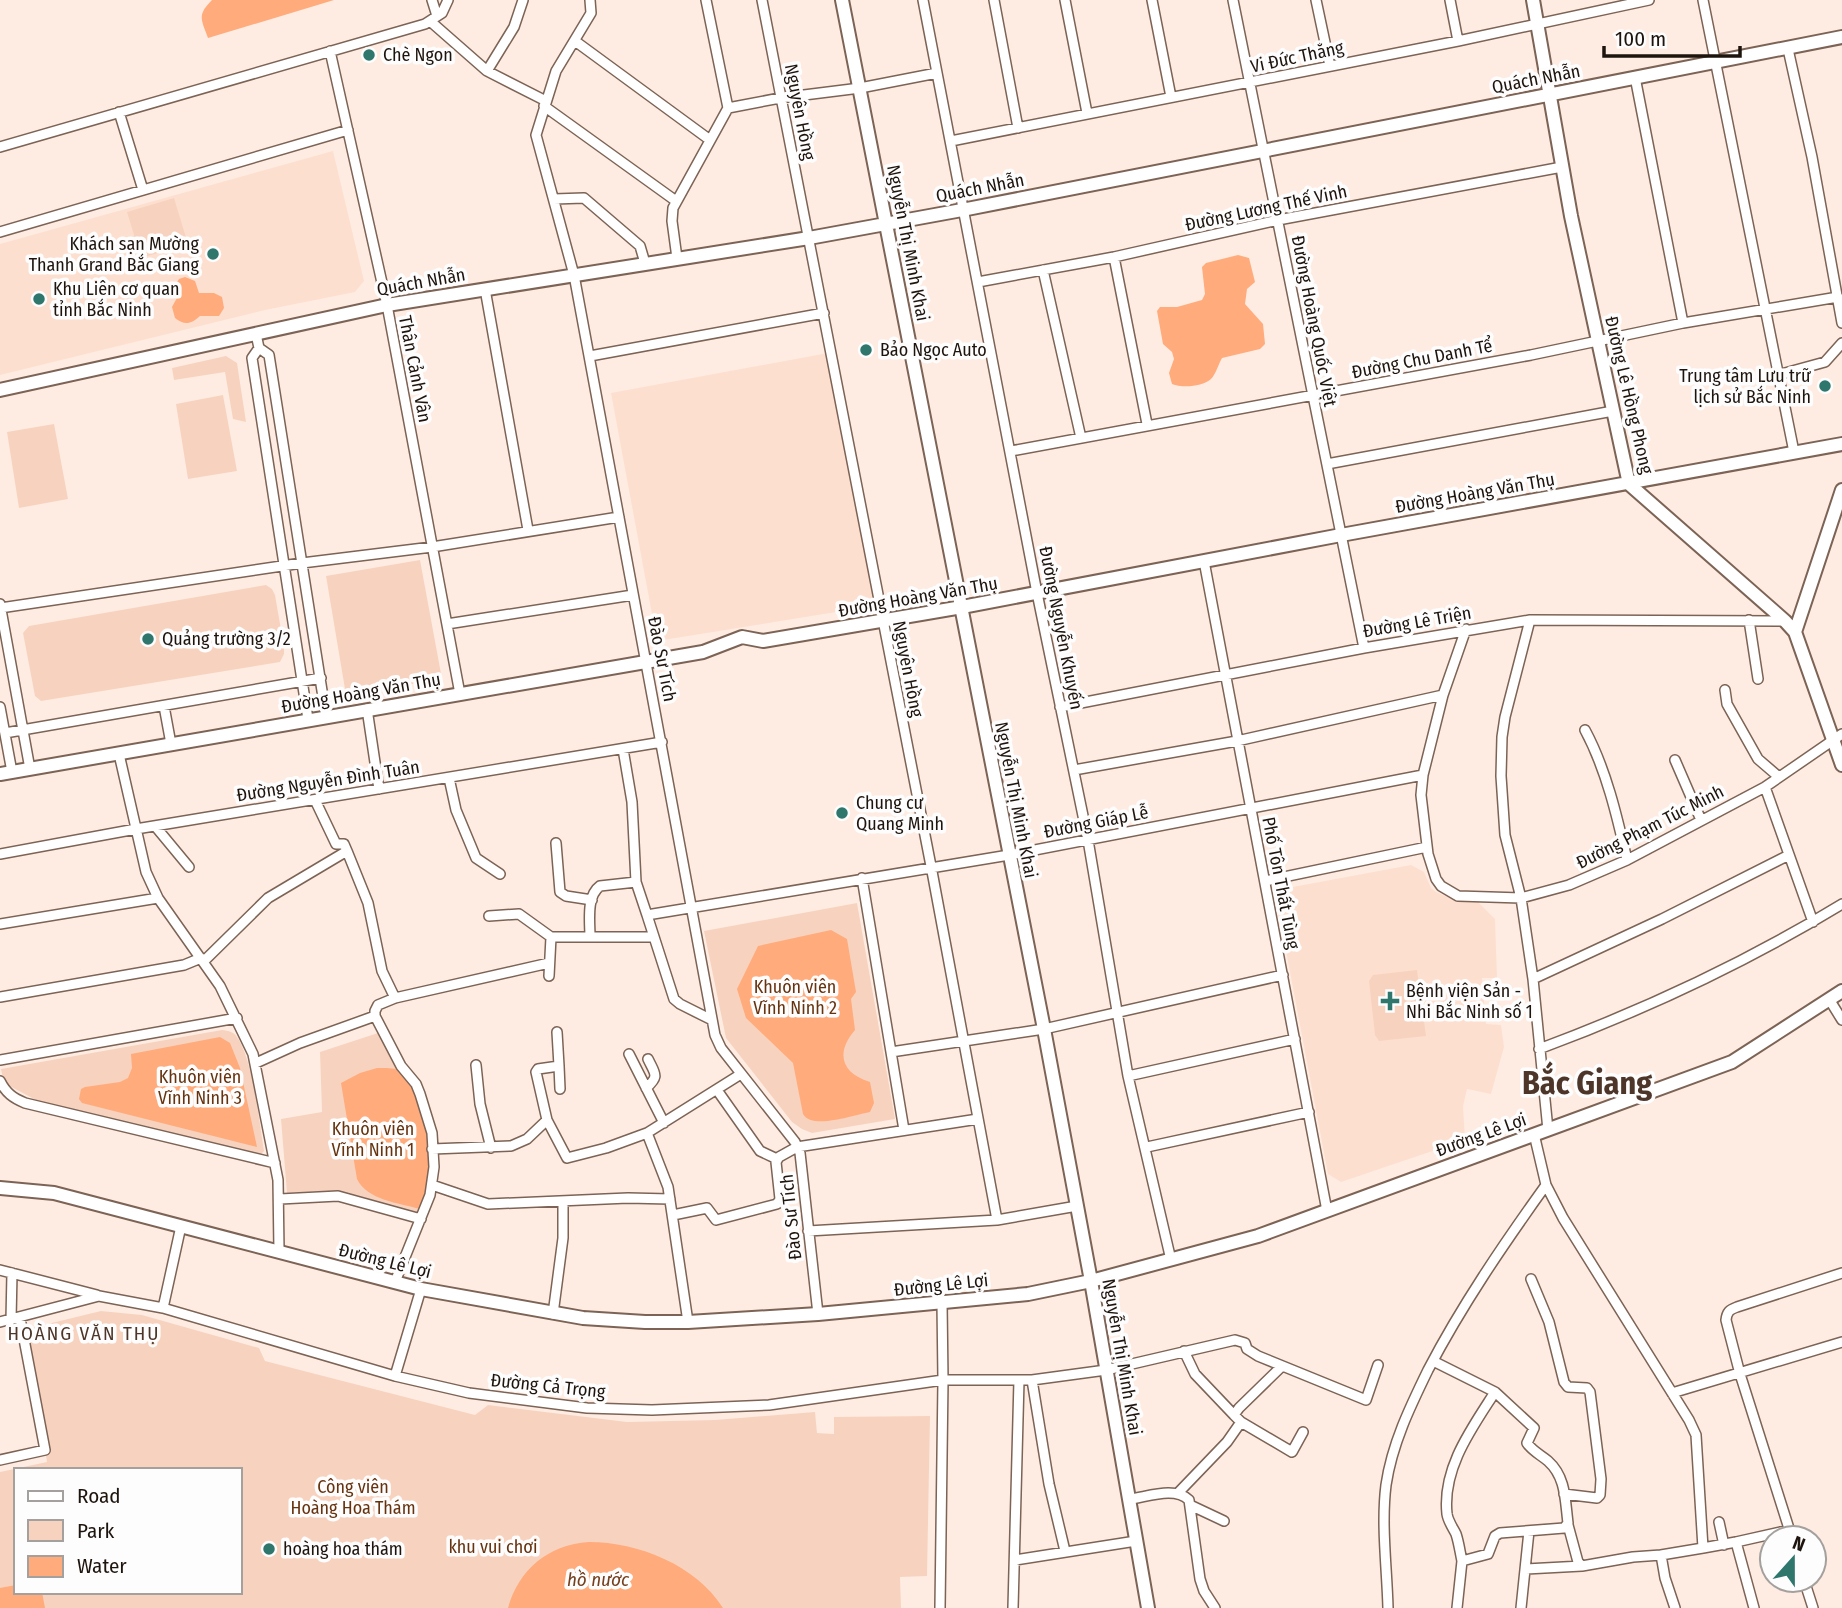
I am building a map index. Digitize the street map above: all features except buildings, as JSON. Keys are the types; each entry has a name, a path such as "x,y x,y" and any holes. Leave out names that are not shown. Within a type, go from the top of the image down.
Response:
{"street":[{"path":"432,0 433,18 487,71 545,104 676,201"},
{"path":"0,147 330,51 433,18 442,13 448,0"},
{"path":"487,71 514,27 523,0"},
{"name":"Đào Sư Tích","path":"590,0 591,13 556,71 536,131 574,275 712,1020 718,1043 800,1153 818,1314"},
{"path":"677,258 672,221 676,201 728,108 706,0"},
{"name":"Nguyên Hồng","path":"762,0 931,866 997,1220"},
{"name":"Nguyễn Thị Minh Khai","path":"842,0 1044,1029 1148,1608"},
{"name":"Đường Nguyễn Khuyến","path":"923,0 1037,593 1088,840 1128,1076 1147,1147 1171,1260"},
{"path":"994,0 1018,128"},
{"path":"1065,0 1087,113"},
{"path":"1152,0 1171,97"},
{"name":"Đường Hoàng Quốc Việt","path":"1233,0 1364,648"},
{"path":"1316,0 1330,66"},
{"path":"1450,0 1458,41"},
{"name":"Đường Lê Hồng Phong","path":"1533,0 1562,167 1629,484 1795,632 1837,736 1842,765"},
{"name":"Vi Đức Thăng","path":"951,141 1538,25 1619,3 1649,0"},
{"path":"1703,0 1794,452"},
{"name":"Quách Nhẫn","path":"0,390 387,305 887,224 1842,37"},
{"path":"575,41 710,140"},
{"path":"1788,49 1842,323"},
{"name":"Thân Cảnh Vân","path":"330,51 387,305 460,694"},
{"path":"728,108 937,74"},
{"path":"1635,77 1683,323"},
{"path":"119,112 143,190"},
{"path":"0,232 348,130"},
{"name":"Đường Lương Thế Vinh","path":"978,282 1114,257 1278,220 1562,167"},
{"path":"554,199 584,198 640,246 645,263"},
{"path":"1114,257 1147,424"},
{"path":"1044,270 1081,438"},
{"path":"485,289 528,530"},
{"name":"Đường Chu Danh Tể","path":"1011,451 1147,424 1314,396 1683,323 1838,297"},
{"path":"590,356 824,313"},
{"path":"256,334 259,348 269,355 326,716"},
{"path":"1779,376 1825,362 1842,343"},
{"path":"259,348 252,358 308,719"},
{"path":"1327,464 1613,411"},
{"name":"Đường Hoàng Văn Thụ","path":"6,773 703,652 742,638 763,641 962,607 1842,444"},
{"path":"1795,632 1842,490"},
{"path":"30,769 0,606 432,547 619,517"},
{"name":"Phố Tôn Thất Tùng","path":"1204,561 1327,1211"},
{"path":"447,624 633,595"},
{"name":"Đường Lê Triện","path":"1060,707 1465,629 1530,620 1799,619"},
{"path":"1530,620 1502,737 1501,776 1505,835 1521,898 1533,979 1548,1130"},
{"path":"1749,621 1758,679"},
{"name":"Đường Phạm Túc Minh","path":"1465,629 1443,695 1423,775 1421,795 1427,848 1436,879 1450,892 1466,898 1521,898 1569,885 1627,860 1765,787 1837,736"},
{"path":"5,733 321,678"},
{"path":"1725,690 1727,705 1758,759 1779,777"},
{"path":"1074,771 1237,741 1443,695"},
{"path":"164,706 171,744"},
{"path":"0,707 5,733 6,773"},
{"path":"367,709 379,789"},
{"path":"1585,730 1598,760 1619,825 1627,860"},
{"name":"Đường Nguyễn Đình Tuân","path":"0,854 136,829 662,743"},
{"path":"624,749 632,802 636,882 674,999 712,1020"},
{"path":"119,754 146,872 158,898 203,959 237,1018 256,1063 275,1163 279,1199 279,1251"},
{"path":"1675,760 1701,820"},
{"name":"Đường Giáp Lễ","path":"647,915 1009,855 1250,806 1423,775"},
{"path":"449,778 456,810 476,858 500,874"},
{"path":"1765,787 1813,922"},
{"path":"315,800 336,844 344,844 347,851 368,903 382,971 395,998"},
{"path":"155,826 188,867"},
{"path":"556,843 561,892 566,897 592,900"},
{"path":"1265,881 1427,848"},
{"path":"0,996 184,965 203,959 268,898 347,851"},
{"path":"1533,979 1662,919 1789,855"},
{"path":"862,878 904,1130"},
{"path":"590,937 595,889 600,886 636,882"},
{"path":"0,924 158,898"},
{"path":"1539,1049 1596,1028 1705,978 1842,904"},
{"path":"489,916 519,914 551,937 654,937"},
{"path":"549,976 551,937"},
{"path":"394,1282 421,1219 432,1185 432,1132 416,1084 401,1066 375,1011 378,1005 395,998 549,963"},
{"path":"891,1052 1044,1029 1283,975"},
{"name":"Đường Lê Lợi","path":"0,1188 54,1193 421,1289 553,1314 617,1321 688,1322 942,1303 1049,1291 1258,1236 1732,1062 1842,991"},
{"path":"1829,999 1842,1020"},
{"path":"256,1063 300,1043 376,1016"},
{"path":"0,1060 237,1018"},
{"path":"557,1032 560,1089"},
{"path":"1128,1076 1295,1039"},
{"path":"629,1054 664,1123"},
{"path":"646,1088 656,1076 648,1059"},
{"path":"476,1065 480,1104 491,1148"},
{"path":"559,1066 536,1070 547,1120 567,1158 647,1133 741,1074"},
{"path":"0,1081 13,1097 25,1103 275,1163"},
{"path":"717,1090 760,1151 777,1159"},
{"path":"1147,1147 1309,1112"},
{"path":"777,1159 797,1147 978,1119"},
{"path":"432,1149 511,1146 523,1142 547,1120"},
{"path":"647,1133 665,1176 670,1199 688,1322"},
{"path":"1534,1134 1546,1185 1588,1262 1696,1435 1703,1548"},
{"path":"673,1215 707,1208 716,1220 777,1204 780,1199 777,1159"},
{"path":"432,1185 488,1204 628,1198 670,1199"},
{"path":"1388,1608 1385,1523 1388,1478 1392,1455 1405,1420 1433,1361 1474,1288 1546,1185"},
{"path":"279,1199 338,1196 421,1219"},
{"path":"553,1314 563,1238 564,1202"},
{"path":"808,1231 997,1220 1077,1206"},
{"path":"163,1308 181,1226"},
{"path":"0,1270 99,1296"},
{"path":"0,1460 45,1450 16,1319 12,1273"},
{"path":"1787,1524 1726,1321 1730,1310 1842,1273"},
{"path":"1531,1279 1549,1322 1564,1382 1568,1387 1587,1388 1590,1392 1601,1479 1600,1495 1597,1498 1564,1494"},
{"path":"395,1376 421,1289"},
{"name":"Đường Cả Trọng","path":"0,1322 99,1296 163,1308 395,1376 469,1393 587,1408 652,1410 769,1405 943,1380 1032,1380 1106,1370 1227,1341 1242,1341 1251,1353 1366,1400 1378,1366"},
{"path":"940,1608 942,1303"},
{"path":"1672,1393 1842,1342"},
{"path":"1184,1351 1195,1374 1237,1418 1292,1452 1303,1432"},
{"path":"1433,1361 1495,1392 1534,1427 1527,1443 1556,1469 1564,1484 1568,1525 1578,1563 1582,1566"},
{"path":"1130,1499 1178,1493 1227,1442 1237,1418 1281,1367"},
{"path":"1013,1608 1019,1380"},
{"path":"1032,1380 1049,1484 1065,1551"},
{"path":"1457,1608 1462,1561 1457,1538 1447,1515 1451,1481 1464,1439 1495,1392"},
{"path":"1178,1493 1189,1500 1200,1579 1215,1608"},
{"path":"1190,1505 1224,1521"},
{"path":"1719,1522 1724,1545"},
{"path":"1462,1561 1488,1554 1495,1536 1500,1534 1564,1528 1568,1525"},
{"path":"1521,1608 1529,1531"},
{"path":"1526,1569 1582,1566 1758,1539"},
{"path":"1015,1560 1136,1541"},
{"path":"1736,1542 1754,1608"},
{"path":"1661,1555 1675,1608"}],"shaded area":[{"name":"Khách sạn Mường Thanh Grand Bắc Giang","path":"333,151 364,281 355,292 265,310 0,375 0,244"},
{"path":"828,353 875,594 867,607 657,641 611,393"},
{"name":"Bệnh viện Sản - Nhi Bắc Ninh số 1","path":"1411,865 1424,872 1431,888 1436,892 1454,900 1478,902 1495,919 1497,978 1482,978 1486,1024 1501,1025 1504,1047 1491,1094 1467,1089 1463,1106 1465,1140 1341,1182 1328,1174 1276,897 1282,889"}],"green space":[{"path":"174,198 188,244 141,258 127,212"},
{"path":"226,356 237,363 246,422 233,419 225,372 174,380 172,368"},
{"path":"223,395 237,471 188,479 176,404"},
{"path":"54,424 68,499 19,508 7,432"},
{"path":"420,560 442,679 346,695 326,576"},
{"path":"266,585 275,595 284,647 280,662 41,701 35,696 23,633 29,626"},
{"name":"Khuôn viên Vĩnh Ninh 2","path":"857,903 895,1119 812,1133 792,1122 726,1038 704,931"},
{"path":"1417,970 1426,1036 1379,1041 1375,1035 1369,981 1373,975"},
{"name":"Khuôn viên Vĩnh Ninh 3","path":"222,1030 235,1035 247,1060 255,1091 264,1151 260,1155 36,1100 4,1083 1,1069"},
{"name":"Khuôn viên Vĩnh Ninh 1","path":"378,1033 393,1061 410,1079 431,1181 420,1214 348,1193 287,1193 281,1119 322,1112 320,1052"},
{"name":"Công viên Hoàng Hoa Thám","path":"101,1311 142,1315 259,1348 265,1361 475,1415 488,1405 627,1422 715,1420 815,1412 817,1433 834,1434 834,1417 930,1416 927,1576 900,1577 901,1608 0,1608 0,1472 14,1469 14,1594 242,1594 242,1468 19,1468 47,1462 27,1329"}],"water":[{"path":"212,0 334,0 208,38 202,14"},
{"path":"1238,255 1249,258 1255,282 1247,289 1245,304 1263,324 1265,344 1260,349 1222,358 1213,377 1203,384 1172,384 1169,373 1174,359 1172,352 1163,344 1157,311 1160,307 1177,307 1202,300 1205,294 1202,267 1206,263"},
{"path":"185,277 195,281 199,293 214,293 222,297 224,308 219,316 200,316 188,323 175,318 172,307 178,296 176,284 179,279"},
{"path":"831,930 847,939 856,992 851,999 855,1030 845,1046 844,1061 852,1073 870,1082 874,1103 870,1112 815,1121 803,1114 793,1063 746,1018 737,989 758,946"},
{"path":"220,1037 230,1043 240,1068 257,1147 82,1103 79,1099 81,1089 85,1087 120,1082 128,1078 132,1068 131,1054"},
{"path":"377,1068 394,1069 404,1073 419,1102 429,1156 427,1182 420,1209 376,1196 368,1192 357,1179 341,1083"},
{"name":"hồ nước","path":"589,1542 627,1546 664,1559 698,1580 723,1608 508,1608 520,1582 537,1562 561,1548"},
{"path":"14,1585 14,1594 42,1594 45,1608 0,1608 0,1588"}],"place":[{"name":"Chè Ngon","path":"369,55"},
{"name":"Khách sạn Mường Thanh Grand Bắc Giang","path":"213,254"},
{"name":"Khu Liên cơ quan tỉnh Bắc Ninh","path":"39,299"},
{"name":"Bảo Ngọc Auto","path":"866,350"},
{"name":"Trung tâm Lưu trữ lịch sử Bắc Ninh","path":"1825,386"},
{"name":"Quảng trường 3/2","path":"148,639"},
{"name":"Chung cư Quang Minh","path":"842,813"},
{"name":"Bệnh viện Sản - Nhi Bắc Ninh số 1","path":"1390,1001"},
{"name":"hoàng hoa thám","path":"269,1549"}],"district":[{"name":"Bắc Giang","path":"1587,1083"},
{"name":"HOÀNG VĂN THỤ","path":"84,1333"}],"park label":[{"name":"khu vui chơi","path":"493,1547"}]}
